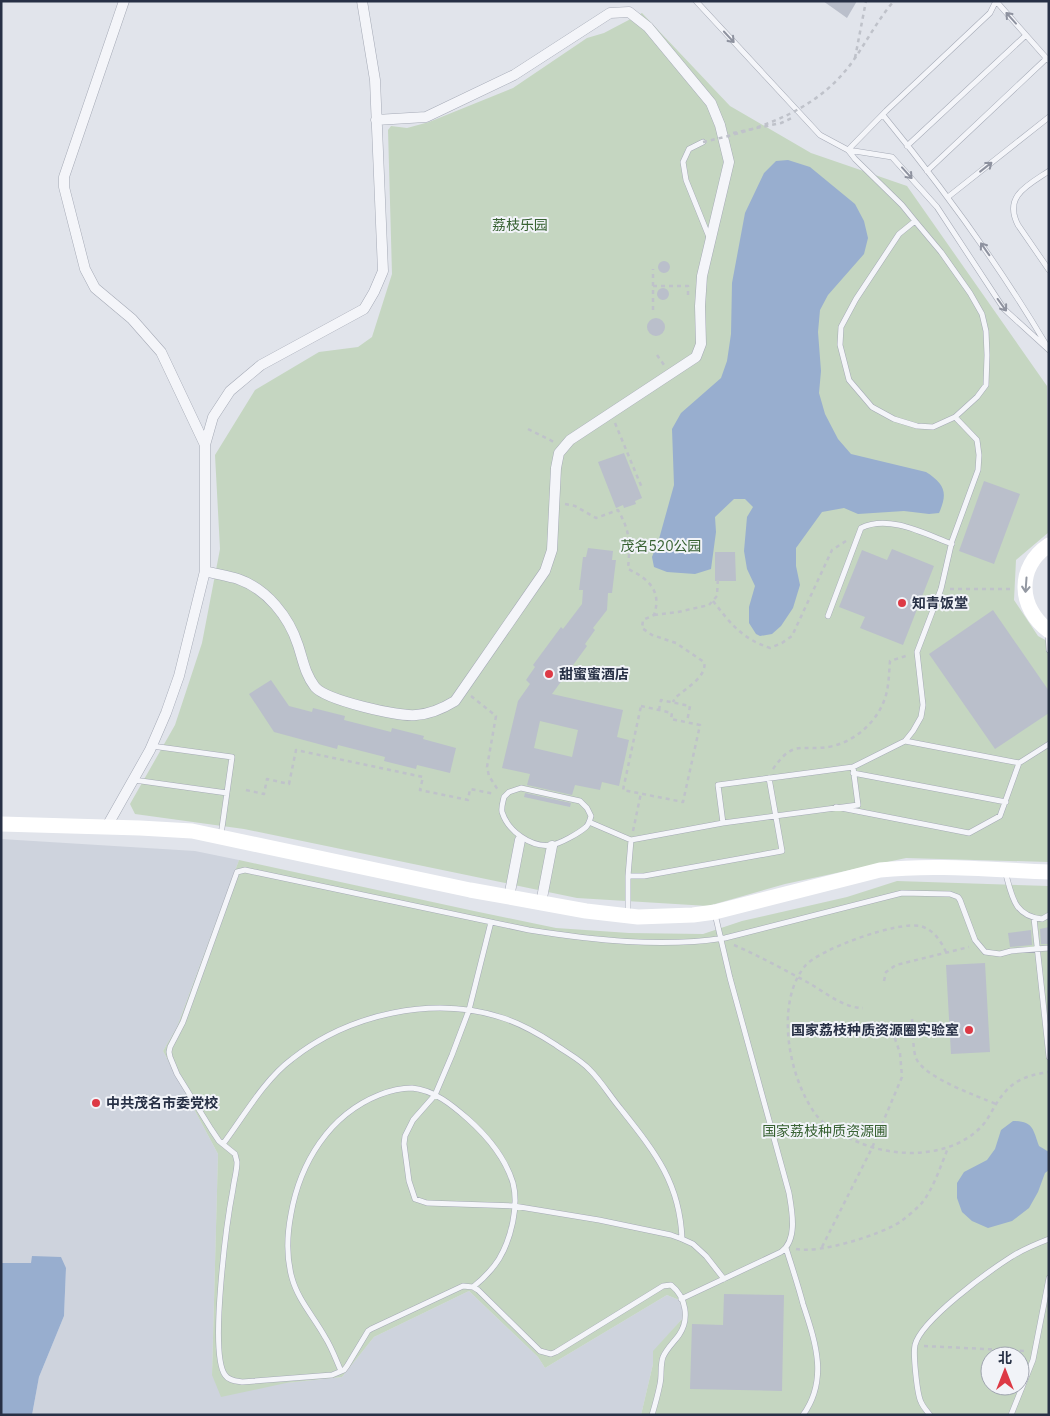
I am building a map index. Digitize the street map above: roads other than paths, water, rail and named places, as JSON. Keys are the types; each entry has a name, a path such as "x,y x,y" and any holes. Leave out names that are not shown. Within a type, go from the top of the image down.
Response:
{"main road":[{"path":"1048,631 1037,621 1029,609 1025,595 1025,581 1029,567 1036,555 1049,545"},
{"path":"1,824 179,830 509,897 586,911 628,916 693,915 715,912 880,870 898,868 1049,872"}],"street":[{"path":"124,1 64,177 64,188 84,269 95,288 132,319 161,352 205,445"},
{"path":"106,828 152,746 179,676 205,571 205,445 213,418 230,392 261,365 364,308 374,292 382,271 375,80 362,1"},
{"path":"205,571 240,580 266,596 281,612 298,644 306,672 316,688 332,698 402,715 415,716 438,711 454,701 544,571 552,550 556,468 559,453 570,440 696,356 701,344 700,306 702,276 729,162 723,134 711,103 648,27 629,12 610,13 514,76 426,117 376,120"},
{"path":"509,897 520,840"},
{"path":"541,903 552,846"}],"lane":[{"path":"696,1 820,135 848,150 892,157 936,207 1004,309 1049,350"},
{"path":"848,150 990,13 996,1 1048,59 927,171"},
{"path":"907,146 1026,34"},
{"path":"883,115 948,197 1020,300 1049,350"},
{"path":"948,197 1049,117"},
{"path":"703,142 689,149 683,162 686,180 710,239"},
{"path":"848,150 854,159 902,205 941,252 970,293 982,314 986,331 986,385 977,397 955,417 934,427 917,426 894,420 872,407 849,380 840,345 841,327 856,299 898,234 915,221"},
{"path":"1048,174 1019,193 1013,209 1014,218 1018,225 1049,270"},
{"path":"853,770 905,741 921,717 923,705 917,652 941,589 952,544 978,470 977,440 955,417"},
{"path":"828,616 861,528 869,524 879,523 903,526 952,544"},
{"path":"1048,631 1049,650"},
{"path":"905,741 1019,763"},
{"path":"836,808 969,833 1000,816 1019,763 1049,744"},
{"path":"152,746 232,758 221,837"},
{"path":"589,822 631,840 723,823 858,805 853,770"},
{"path":"723,823 718,785 767,778 853,770 1006,802"},
{"path":"628,876 644,876 782,851 767,778"},
{"path":"133,780 227,793"},
{"path":"521,788 580,802 587,808 591,816 589,822 588,825 574,835 552,846 529,841 519,835 508,824 501,810 504,797 509,792 521,788"},
{"path":"628,916 628,876 631,840"},
{"path":"652,1415 660,1385 663,1358 668,1348 679,1335 684,1323 686,1310 676,1289 671,1285 663,1286 570,1345 551,1354 540,1351 489,1300 473,1287 459,1287 371,1329 341,1372 324,1377 242,1382 230,1380 224,1374 220,1362 218,1320 224,1253 237,1162 235,1154 223,1144 211,1129 177,1074 169,1052 183,1022 238,871 245,870 491,922 569,936 605,940 681,942 721,939 902,893 950,894 958,897 960,900 978,944 986,952 1000,954 1011,951 1049,948"},
{"path":"1004,870 1015,905 1028,918 1042,919 1049,915"},
{"path":"715,912 730,978 790,1200 791,1233 787,1247 814,1336 818,1375 813,1394 803,1415"},
{"path":"1034,918 1049,1057"},
{"path":"491,922 469,1010 452,1056 435,1095 413,1120 405,1136 404,1144 409,1181 415,1199 427,1203 514,1206 599,1220 682,1239 692,1244 706,1256 724,1279"},
{"path":"223,1144 275,1073 292,1058 317,1042 350,1026 399,1012 443,1008 469,1010 503,1018 535,1032 590,1069 653,1149 664,1168 678,1208 682,1226 682,1239"},
{"path":"341,1372 326,1338 303,1303 292,1278 288,1233 297,1189 308,1159 334,1126 365,1101 400,1089 424,1090 456,1108 484,1134 503,1160 513,1183 514,1206 509,1238 499,1259 487,1275 473,1287"},
{"path":"930,1415 920,1402 916,1376 915,1345 920,1334 939,1312 986,1274 1012,1256 1049,1239"},
{"path":"681,1299 787,1247"},
{"path":"1011,1415 1033,1360 1049,1278"}],"water":[{"path":"788,160 810,167 855,204 864,221 868,238 864,254 828,295 820,310 818,332 821,371 819,393 825,414 838,439 851,454 926,472 941,485 944,494 939,513 929,514 904,511 858,514 844,508 822,512 796,548 796,566 800,585 793,608 781,626 772,634 760,636 756,634 749,623 749,607 755,586 747,569 744,551 747,517 753,507 745,499 734,499 715,517 716,532 711,569 695,574 667,572 654,567 652,557 674,485 672,429 681,413 721,378 727,361 731,334 732,283 745,213 764,173 776,161"},
{"path":"1013,1121 1020,1121 1031,1127 1039,1146 1049,1152 1049,1170 1045,1173 1038,1192 1029,1208 1012,1221 988,1228 972,1221 962,1212 957,1198 957,1183 964,1172 987,1160 995,1149 1001,1130"},
{"path":"32,1256 61,1257 66,1268 64,1316 39,1377 32,1415 1,1415 1,1263 31,1263"}],"place":[{"name":"知青饭堂","path":"902,603"},
{"name":"甜蜜蜜酒店","path":"549,674"},
{"name":"国家荔枝种质资源圈实验室","path":"969,1030"},
{"name":"中共茂名市委党校","path":"96,1103"}],"park label":[{"name":"荔枝乐园","path":"520,225"},
{"name":"茂名520公园","path":"661,546"},
{"name":"国家荔枝种质资源圃","path":"825,1131"}]}
